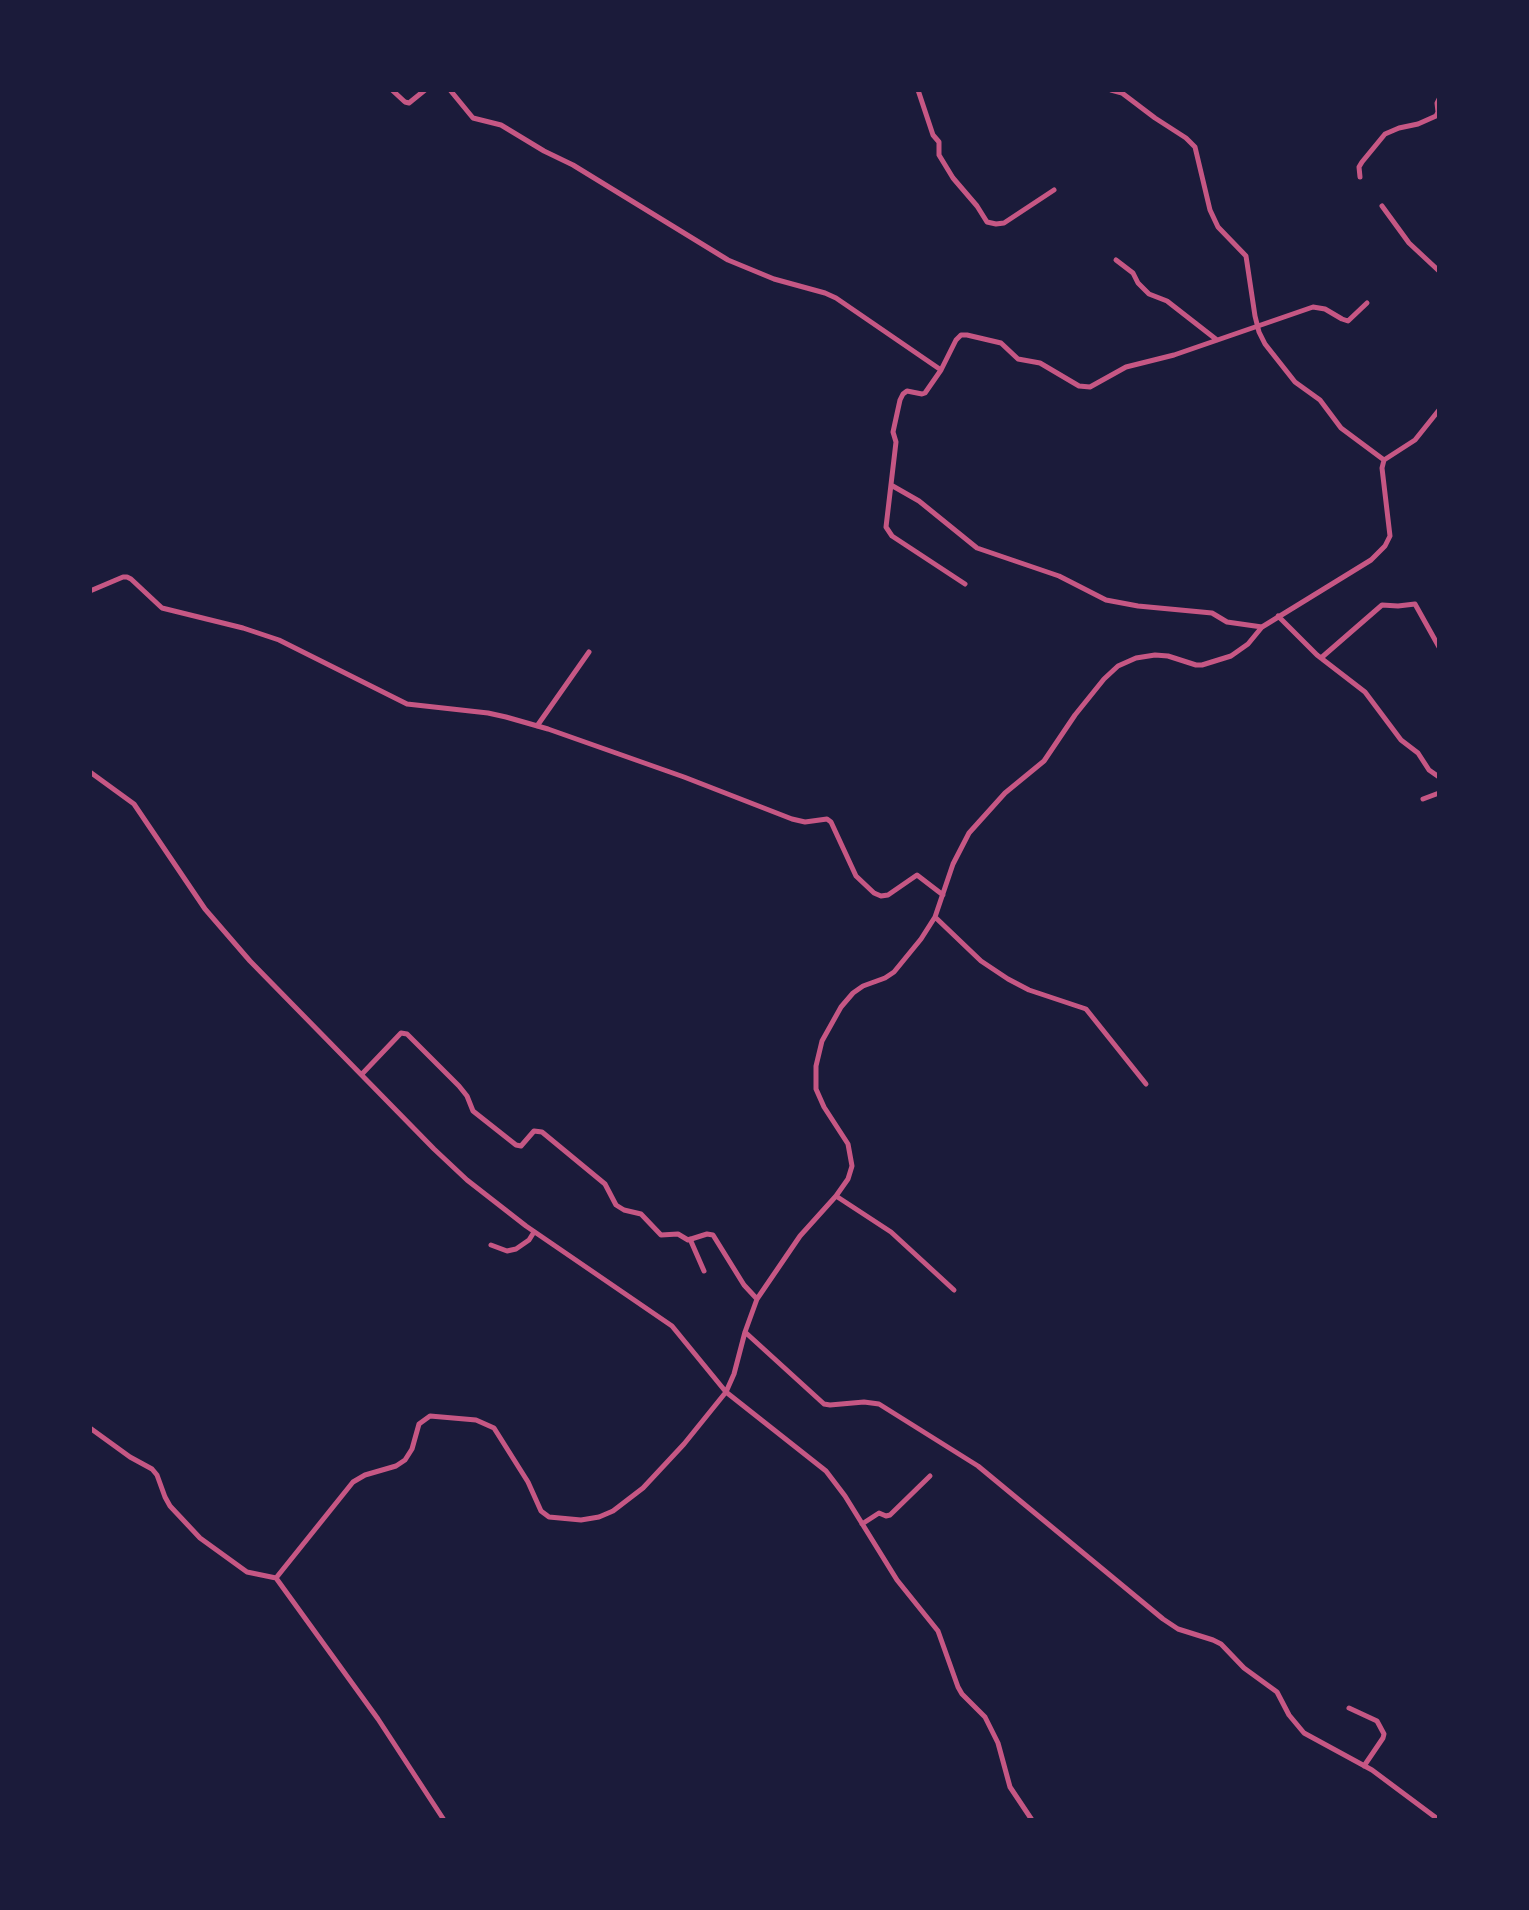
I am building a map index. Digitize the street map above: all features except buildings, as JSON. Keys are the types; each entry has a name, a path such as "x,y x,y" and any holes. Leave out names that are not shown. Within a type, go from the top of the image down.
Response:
{"street":[{"path":"392,90 409,103 425,90"},
{"path":"450,90 473,118 501,125 573,165 728,260 774,279 836,298 941,370"},
{"path":"918,90 933,135 940,142 939,155 987,222 1004,223 1054,190"},
{"path":"1111,90 1122,93 1195,147 1210,210 1218,227 1246,256 1258,327 1265,344 1295,382 1320,400 1341,428 1384,460"},
{"path":"1360,177 1359,167 1385,134 1436,116 1439,99"},
{"path":"1382,206 1409,243 1439,271"},
{"path":"1116,260 1133,273 1149,294 1167,301 1218,340"},
{"path":"965,584 889,534 886,523 896,442 893,432 902,396 908,391 924,394 961,335 1001,343 1016,358 1040,363 1074,384 1088,388 1126,367 1174,355 1313,307 1325,309 1348,321 1367,303"},
{"path":"276,1578 353,1482 396,1466 407,1458 419,1424 428,1417 476,1420 494,1428 528,1482 542,1513 551,1517 586,1520 603,1516 643,1488 726,1392 757,1299 800,1236 848,1179 852,1162 847,1141 817,1092 815,1072 822,1041 845,1001 859,988 894,972 921,939 935,917 959,851 969,833 1005,793 1044,761 1069,722 1111,671 1136,658 1155,655 1202,665 1231,656 1278,616 1363,567 1389,539 1382,468 1384,460 1415,440 1439,410"},
{"path":"891,485 919,501 977,548 1059,576 1106,600 1212,613 1227,622 1262,627"},
{"path":"90,591 127,577 162,608 279,640 407,704 488,713 537,726 684,777 792,819 805,822 828,819 856,876 874,893 888,895 917,875 943,895"},
{"path":"1321,658 1384,604 1416,605 1439,647"},
{"path":"1278,616 1321,658 1365,692 1401,740 1418,753 1429,770 1439,777"},
{"path":"537,726 589,652"},
{"path":"90,772 134,804 212,917 268,981 434,1149 467,1180 534,1232 672,1326 726,1392 823,1467 845,1496 897,1580 938,1631 958,1687 985,1717 998,1743 1008,1784 1032,1820"},
{"path":"1423,799 1439,793"},
{"path":"935,917 981,961 1001,975 1029,990 1086,1009 1146,1084"},
{"path":"362,1074 401,1033 406,1033 434,1058 466,1094 474,1113 516,1145 521,1146 534,1131 542,1132 605,1184 616,1205 641,1214 661,1235 676,1233 690,1239 713,1235 744,1285 757,1299"},
{"path":"836,1196 909,1246 954,1290"},
{"path":"491,1245 507,1251 516,1249 534,1232"},
{"path":"690,1239 704,1271"},
{"path":"745,1332 822,1403 879,1404 978,1466 1163,1619 1183,1631 1221,1644 1244,1668 1278,1692 1289,1715 1307,1735 1377,1774 1439,1820"},
{"path":"90,1428 152,1469 170,1506 200,1538 247,1572 276,1578 371,1709 444,1820"},
{"path":"862,1524 879,1513 890,1515 930,1476"},
{"path":"1349,1708 1377,1721 1384,1734 1364,1766"}]}
